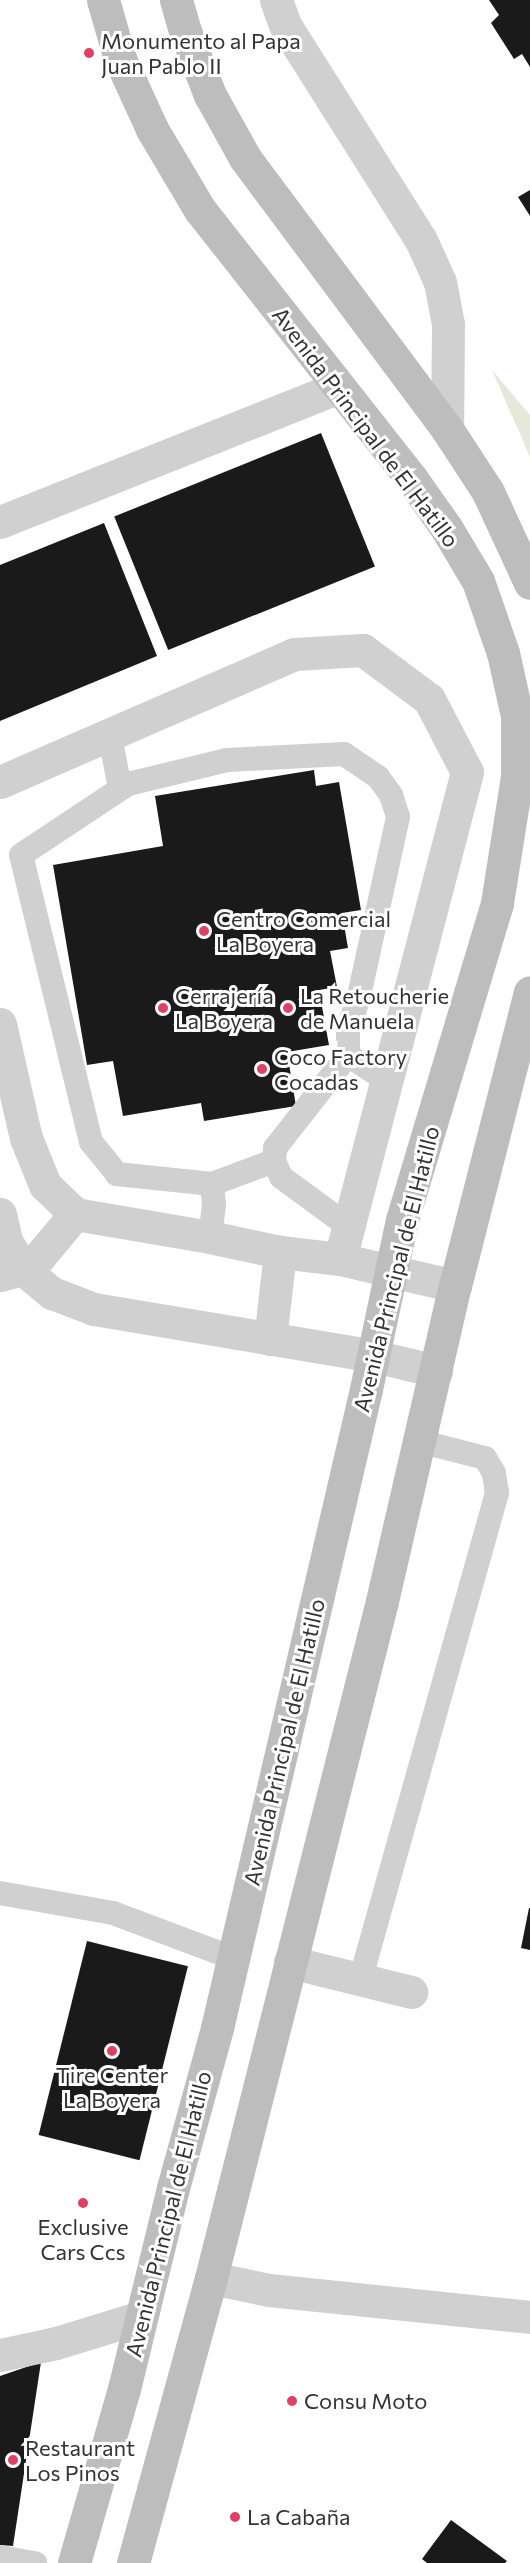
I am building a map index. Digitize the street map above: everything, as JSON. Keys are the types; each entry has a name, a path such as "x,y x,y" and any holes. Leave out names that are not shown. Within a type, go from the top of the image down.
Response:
{"main road":[{"name":"Avenida Principal de El Hatillo","path":"74,2563 124,2389 233,1958 374,1356 406,1208 497,903 517,777 517,716 503,653 478,581 447,529 200,210 152,129 120,59 103,0"},
{"path":"176,0 185,31 210,95 245,158 447,429 488,492 530,583"},
{"path":"133,2563 211,2278 419,1441 455,1286 530,992"}],"street":[{"path":"276,0 285,25 420,240 440,282 448,324 447,429"},
{"path":"0,522 339,387"},
{"path":"0,782 294,654 363,650 429,699 467,772 340,1259"},
{"path":"0,1024 26,1138 45,1185 75,1214 210,1237 280,1252 340,1259 455,1286"},
{"path":"0,1214 12,1272"},
{"path":"12,1272 52,1244 75,1214"},
{"path":"270,1339 280,1252"},
{"path":"12,1272 52,1293 94,1309 374,1356 436,1371"},
{"path":"290,1962 411,1992"},
{"path":"211,2278 269,2290 530,2317"},
{"path":"0,2355 56,2343 141,2317"}],"lane":[{"path":"110,735 118,778 128,784"},
{"path":"274,1161 212,1184 117,1174 91,1142 21,855 128,784 227,760 344,754 378,777 391,795 398,817 358,1000 348,1029 348,1055 275,1148 274,1161 281,1177 348,1226"},
{"path":"348,1055 387,1081"},
{"path":"210,1237 214,1204 212,1184"},
{"path":"360,1981 497,1493 494,1473 485,1458 419,1441"},
{"path":"0,1893 113,1913 233,1958"},
{"path":"0,2557 35,2563"}],"shaded area":[{"path":"492,370 530,415 530,457"}],"building":[{"path":"489,0 530,0 530,67 522,54 514,59 491,23 499,15"},
{"path":"530,190 530,216 518,197"},
{"path":"321,433 375,567 168,650 114,517"},
{"path":"104,523 157,656 0,721 0,565"},
{"name":"Centro Comercial La Boyera","path":"314,770 316,786 339,782 361,910 342,913 348,948 330,951 337,987 319,990 329,1045 287,1052 296,1106 204,1121 201,1103 123,1116 113,1061 87,1065 53,865 163,846 155,796"},
{"path":"530,1908 530,1950 521,1948"},
{"name":"Tire Center La Boyera","path":"87,1941 188,1966 140,2160 39,2135"},
{"name":"Restaurant Los Pinos","path":"41,2362 13,2546 0,2545 0,2376"},
{"path":"451,2520 507,2561 505,2563 427,2563 422,2559"}],"place":[{"name":"Monumento al Papa Juan Pablo II","path":"89,53"},
{"name":"Centro Comercial La Boyera","path":"204,931"},
{"name":"Cerrajería La Boyera","path":"163,1008"},
{"name":"La Retoucherie de Manuela","path":"288,1008"},
{"name":"Coco Factory Cocadas","path":"262,1069"},
{"name":"Tire Center La Boyera","path":"112,2051"},
{"name":"Exclusive Cars Ccs","path":"83,2203"},
{"name":"Consu Moto","path":"292,2401"},
{"name":"Restaurant Los Pinos","path":"13,2460"},
{"name":"La Cabaña","path":"235,2517"}]}
